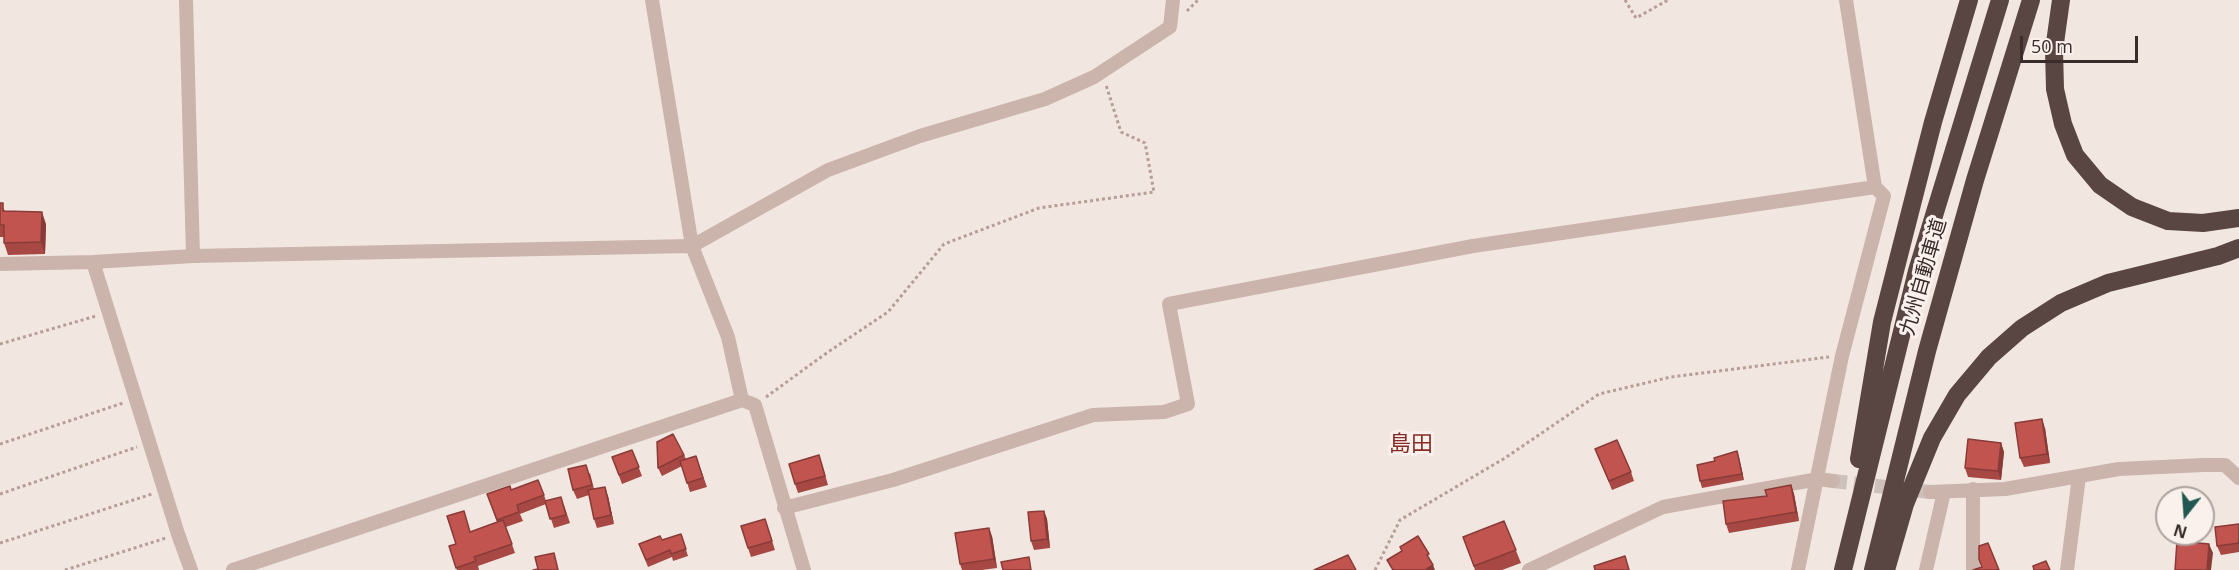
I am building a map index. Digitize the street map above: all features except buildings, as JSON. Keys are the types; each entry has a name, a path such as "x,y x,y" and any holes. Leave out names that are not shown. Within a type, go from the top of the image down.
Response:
{"highway":[{"path":"1842,570 1882,322 1934,122 1969,0"},
{"name":"九州自動車道","path":"1842,570 1917,271 2000,0"},
{"name":"九州自動車道","path":"1873,570 1927,351 1975,180 2031,0"},
{"path":"2061,0 2055,50 2055,89 2063,124 2075,155 2100,185 2132,207 2168,221 2203,223 2239,218"},
{"path":"1886,570 1905,504 1932,438 1957,395 1989,357 2022,328 2061,303 2108,283 2218,256 2239,248"}],"street":[{"path":"186,0 193,256"},
{"path":"652,0 692,246 728,337 804,570"},
{"path":"0,264 93,262 193,256 692,246 828,170 920,136 1045,99 1094,77 1170,27 1173,0"},
{"path":"1798,570 1842,356 1884,196 1875,187 1846,0"},
{"path":"784,508 893,480 1094,415 1164,412 1188,404 1169,304 1473,246 1875,187"},
{"path":"93,262 191,570"},
{"path":"233,570 749,403"},
{"path":"1926,570 1937,492 2005,489 2119,469 2203,465 2225,465 2239,478"},
{"path":"2067,570 2079,477"},
{"path":"1529,570 1664,507 1818,479 1833,481"},
{"path":"1973,489 1973,568"}],"path":[{"path":"1625,0 1636,18 1668,0"},
{"path":"749,403 888,312 944,244 1039,208 1154,192 1145,142 1120,132 1101,71"},
{"path":"0,344 109,312"},
{"path":"1375,570 1400,520 1505,458 1599,394 1671,377 1842,356"},
{"path":"0,444 136,399"},
{"path":"0,494 150,443"},
{"path":"0,543 164,489"},
{"path":"65,570 178,534"}],"tunnel":[{"path":"1833,481 1930,492"}],"district":[{"name":"島田","path":"1411,445"}]}
